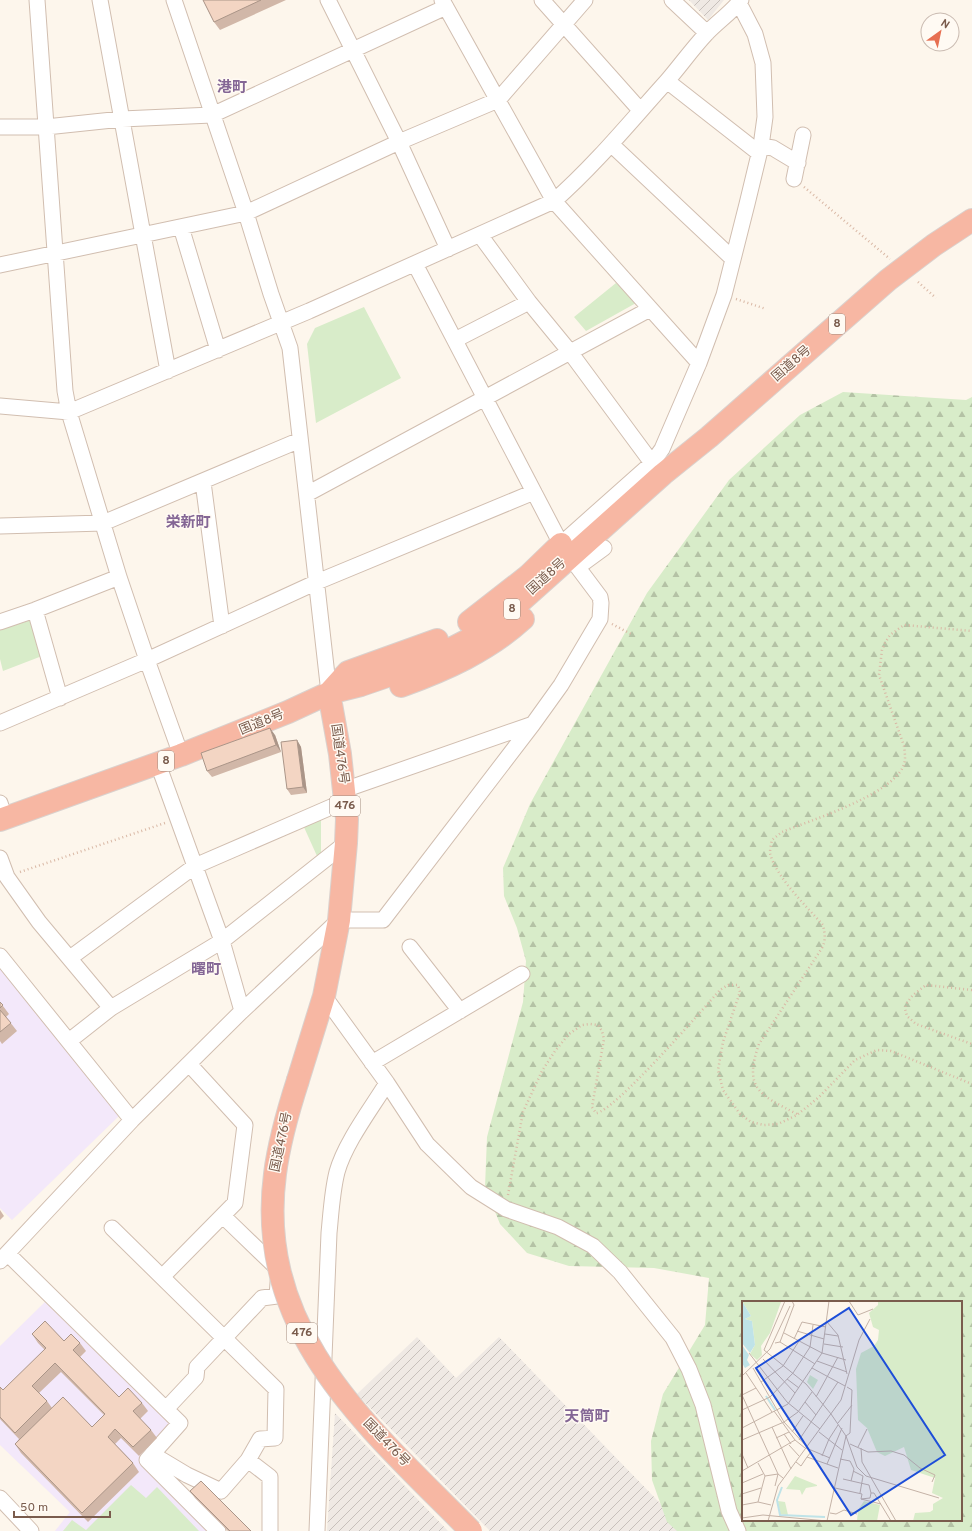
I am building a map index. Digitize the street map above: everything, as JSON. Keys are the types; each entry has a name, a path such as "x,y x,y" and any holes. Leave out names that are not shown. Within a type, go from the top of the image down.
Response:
{"highway":[{"name":"国道8号","path":"2,814 158,764 288,712 329,693 361,685 399,672 443,653 474,637 512,609 657,468 709,437 888,280 934,244 972,220"},
{"path":"571,556 517,624 480,651 438,672 370,697 353,699 329,693 348,672 431,643 480,615 528,576 571,556"},
{"name":"国道476号","path":"329,693 340,754 347,819 346,843 339,920 324,996 279,1145 273,1202 273,1232 278,1262 293,1314 304,1338 334,1384 372,1430 471,1531"}],"street":[{"path":"37,0 54,254 65,391 69,412 147,660 181,755"},
{"path":"100,0 168,371"},
{"path":"174,0 290,348 329,693"},
{"path":"328,0 399,142 448,249"},
{"path":"542,0 640,110"},
{"path":"0,265 246,213 399,142 498,100 586,0"},
{"path":"672,0 706,34"},
{"path":"0,406 69,412 282,323 554,201 578,180 612,145 640,110 667,81 706,34 740,2 755,34 763,63 765,117 760,150 724,295 699,363 662,449 657,468 571,556"},
{"path":"0,127 46,127 122,119 212,115 444,4 554,201 699,363"},
{"path":"667,81 760,150 773,148 798,163"},
{"path":"794,179 803,135"},
{"path":"612,145 733,259"},
{"path":"181,227 218,350"},
{"path":"480,235 529,302 570,352 657,468"},
{"path":"218,1531 147,1460 180,1423 4,1258 132,1120 242,1011 339,920 383,920 533,724 561,685 600,619 600,597 571,556 534,492 415,264"},
{"path":"454,340 529,302"},
{"path":"307,494 486,399 650,309"},
{"path":"0,526 103,523 300,440"},
{"path":"203,482 222,626"},
{"path":"0,723 147,660 317,582 534,492"},
{"path":"571,556 604,548"},
{"path":"0,622 120,577"},
{"path":"35,610 60,698"},
{"path":"70,958 195,866 344,796 533,724"},
{"path":"158,764 222,940 242,1011"},
{"path":"69,1041 111,1008 222,940 346,843"},
{"path":"0,858 3,878 111,1008"},
{"path":"410,947 460,1011"},
{"path":"0,956 132,1120"},
{"path":"372,1063 522,974"},
{"path":"324,996 387,1084 427,1144 471,1187 506,1209 558,1227 592,1246 620,1272 673,1338 689,1369 703,1405 729,1511 738,1531"},
{"path":"162,1277 235,1203 245,1125 189,1064"},
{"path":"317,1531 329,1241 337,1171 347,1147 387,1084"},
{"path":"166,1409 196,1377 198,1366 262,1298 277,1296 279,1270 223,1216"},
{"path":"112,1228 276,1389 275,1438 260,1439 248,1460 221,1491 187,1475 152,1454"},
{"path":"248,1460 270,1477 270,1531"},
{"path":"0,1498 31,1531"}],"path":[{"path":"794,179 890,259"},
{"path":"918,282 936,298"},
{"path":"724,295 766,309"},
{"path":"600,619 631,634"},
{"path":"797,1114 774,1102 755,1084 752,1075 753,1060 759,1044 826,940 823,925 781,876 775,866 770,852 772,840 782,832 859,801 888,784 903,767 906,758 904,746 879,675 882,650 890,635 904,625 972,631"},
{"path":"3,878 177,818"},
{"path":"506,1209 523,1112 542,1071 555,1051 569,1034 582,1025 590,1024 598,1025 602,1031 604,1040 592,1107 596,1113 600,1113 610,1106 657,1060 720,990 728,985 738,985 740,992 723,1042 718,1070 723,1090 740,1114 751,1122 764,1125 778,1124 797,1114 819,1097 855,1060 877,1050 891,1051 972,1084"},
{"path":"972,990 926,985 910,999 905,1009 911,1022 972,1044"}],"shaded area":[{"path":"689,0 724,0 708,20"},
{"path":"0,963 120,1115 12,1220 0,1208"},
{"path":"45,1302 170,1424 139,1460 208,1531 55,1531 70,1512 0,1445 0,1346"},
{"path":"417,1337 456,1378 499,1337 687,1531 490,1531 357,1394"},
{"path":"335,1413 448,1531 327,1531"}],"green space":[{"path":"616,283 636,303 586,331 574,317"},
{"path":"364,307 401,378 316,423 307,344 315,328"},
{"path":"843,392 966,400 972,397 972,1531 677,1531 667,1522 652,1480 651,1441 663,1394 705,1325 709,1278 654,1268 569,1266 527,1253 500,1224 485,1187 487,1137 523,1002 526,961 517,928 504,896 503,868 530,804 647,593 729,480 800,415"},
{"path":"31,620 42,656 3,671 0,659 0,630"},
{"path":"321,818 321,854 317,856 303,825"},
{"path":"131,1485 146,1498 157,1487 199,1531 63,1531 72,1520 86,1530"}],"building":[{"path":"203,0 261,0 214,22"},
{"path":"270,728 276,745 207,771 201,753"},
{"path":"297,740 303,787 287,789 281,742"},
{"path":"0,1010 11,1023 0,1032"},
{"path":"45,1321 64,1341 71,1334 80,1343 73,1350 119,1397 128,1388 142,1403 133,1411 151,1430 133,1447 115,1429 108,1437 133,1463 82,1513 15,1444 63,1397 92,1427 105,1414 55,1363 32,1386 47,1401 15,1433 0,1417 0,1387 3,1390 46,1348 32,1334"},
{"path":"201,1481 251,1531 230,1531 190,1491"}],"district":[{"name":"港町","path":"232,88"},
{"name":"栄新町","path":"188,523"},
{"name":"曙町","path":"206,970"},
{"name":"天筒町","path":"587,1417"}]}
